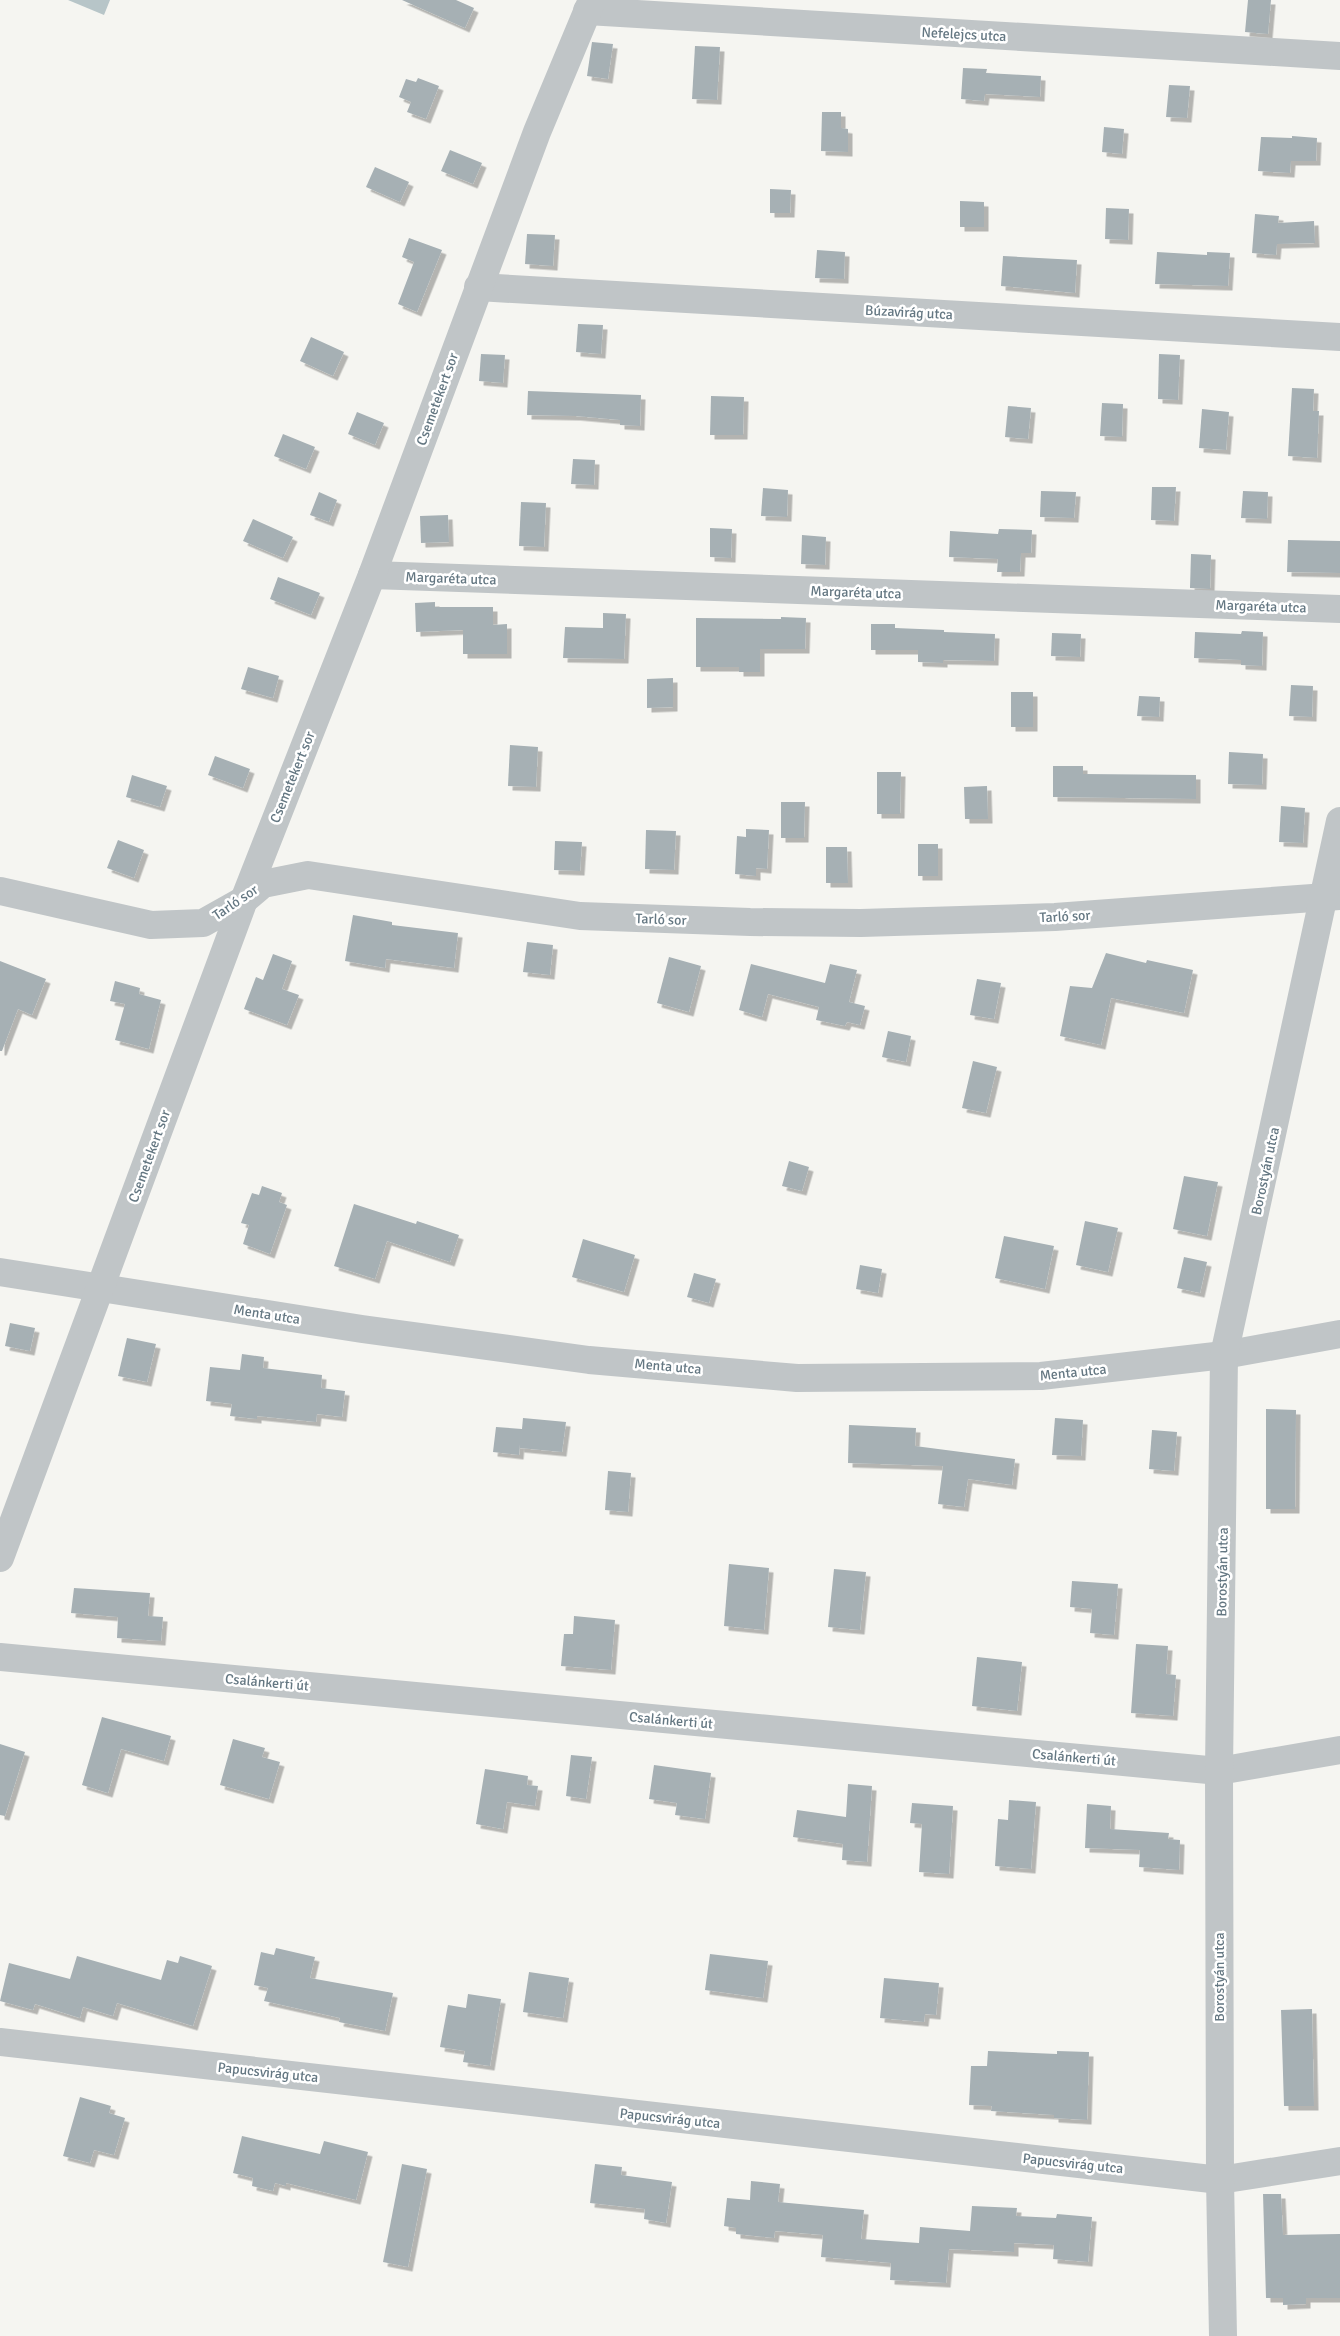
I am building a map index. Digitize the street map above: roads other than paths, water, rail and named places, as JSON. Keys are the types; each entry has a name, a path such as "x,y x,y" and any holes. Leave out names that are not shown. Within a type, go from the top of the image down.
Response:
{"street":[{"name":"Nefelejcs utca","path":"590,6 1340,56"},
{"name":"Csemetekert sor","path":"0,1558 244,900 372,575 537,132 590,6"},
{"name":"Búzavirág utca","path":"478,288 1340,337"},
{"name":"Margaréta utca","path":"372,575 1340,609"},
{"name":"Borostyán utca","path":"1223,2336 1220,2180 1219,1770 1224,1355 1332,897 1340,820"},
{"name":"Tarló sor","path":"0,891 151,925 203,923 244,900 263,884 308,875 580,916 750,922 860,923 1055,917 1332,897"},
{"name":"Menta utca","path":"0,1272 362,1329 579,1358 797,1378 1041,1376 1224,1355 1340,1334"},
{"name":"Csalánkerti út","path":"0,1657 1219,1770 1340,1750"},
{"name":"Papucsvirág utca","path":"0,2042 1220,2180 1340,2161"}]}
